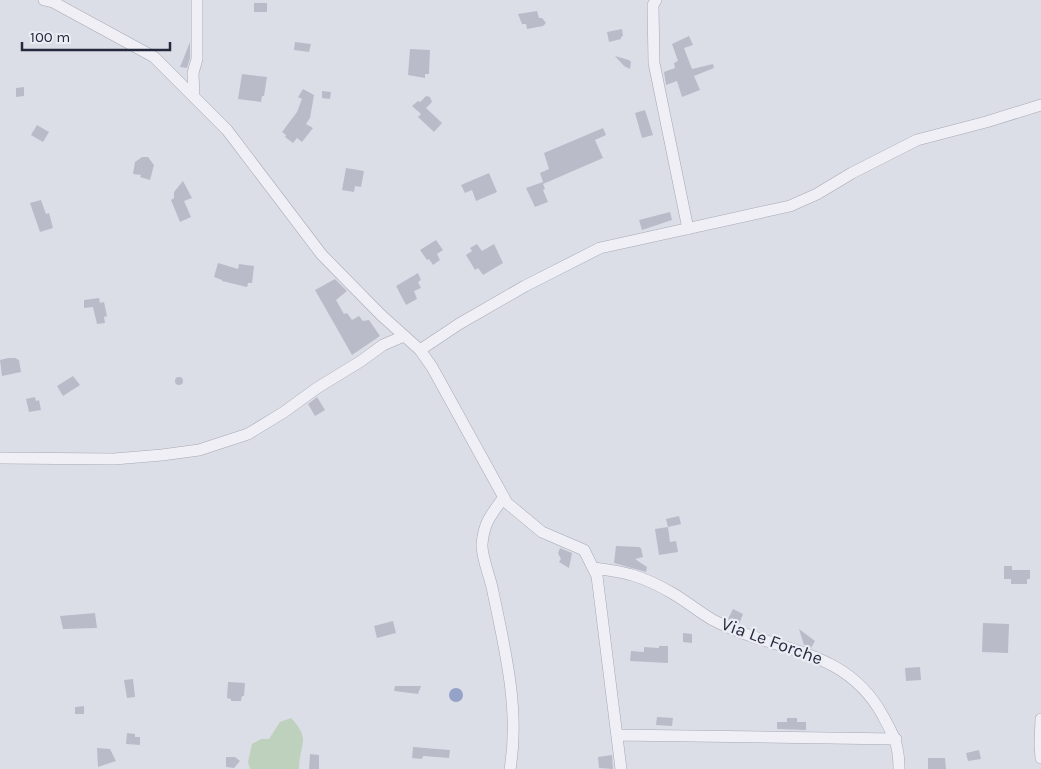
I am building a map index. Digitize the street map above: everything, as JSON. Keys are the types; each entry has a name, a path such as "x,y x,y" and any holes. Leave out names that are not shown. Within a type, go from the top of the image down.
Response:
{"street":[{"path":"44,0 53,2 154,57 194,96 227,130 322,255 420,350 432,367 507,503 542,532 584,550 598,576 621,769"},
{"path":"194,96 193,73 197,59 197,0"},
{"path":"656,0 653,5 654,63 688,229"},
{"path":"420,350 459,324 525,286 600,248 790,206 817,194 852,173 917,140 1041,105"},
{"path":"0,458 114,460 199,450 248,434 383,345 404,336"},
{"path":"504,497 486,522 482,546 509,673 514,750 510,769"},
{"name":"Via Le Forche","path":"594,568 627,572 649,580 673,593 713,620 765,641 808,653 829,662 857,682 875,700 896,739 899,769"},
{"path":"1041,719 1041,758"},
{"path":"617,735 896,739"}],"green space":[{"path":"291,718 303,737 299,769 250,769 248,762 252,744 261,739 269,739 280,722"}],"water":[{"path":"456,688 461,690 463,695 461,700 456,702 451,700 449,695 451,690"}],"building":[{"path":"254,3 267,3 267,12 254,12"},
{"path":"537,11 539,18 542,18 546,23 543,26 527,29 526,24 522,24 518,14"},
{"path":"622,29 623,36 621,39 609,42 607,32"},
{"path":"689,36 693,45 684,48 692,69 713,64 714,68 694,76 700,90 682,97 677,81 666,85 664,72 675,68 674,63 678,61 672,44"},
{"path":"190,42 190,58 187,68 180,67"},
{"path":"295,42 311,44 309,52 294,50"},
{"path":"410,49 430,50 429,74 425,74 425,78 408,75"},
{"path":"615,56 629,60 631,62 630,69 624,66"},
{"path":"242,74 267,77 264,96 262,96 261,102 238,99"},
{"path":"24,87 24,96 16,97 16,88"},
{"path":"303,89 314,95 310,118 306,124 313,128 302,142 297,138 293,143 282,132 297,112 302,99 298,97"},
{"path":"322,91 331,92 330,99 322,98"},
{"path":"426,96 430,97 432,102 426,108 442,123 434,132 418,117 421,114 412,106"},
{"path":"645,110 653,135 642,138 635,113"},
{"path":"37,125 49,132 43,142 31,135"},
{"path":"603,128 606,135 595,140 603,158 543,184 545,189 543,190 548,202 535,207 526,188 543,182 540,173 549,169 544,153"},
{"path":"142,157 148,157 154,165 150,180 140,177 141,175 133,174 135,162"},
{"path":"346,168 364,171 361,187 355,186 354,192 342,190"},
{"path":"489,173 497,192 476,201 472,190 465,193 461,185"},
{"path":"183,181 192,198 184,201 191,217 180,222 171,200 174,198 174,192"},
{"path":"41,200 46,214 49,213 53,228 40,232 30,203"},
{"path":"670,212 672,220 642,230 639,220"},
{"path":"436,240 443,250 437,254 440,260 433,265 420,250"},
{"path":"477,244 482,251 494,244 503,263 483,275 478,268 475,270 466,255 472,251 470,248"},
{"path":"218,263 238,269 239,264 254,266 252,283 248,283 247,287 222,281 214,277"},
{"path":"418,273 421,280 418,282 421,288 414,291 417,299 406,305 396,286"},
{"path":"335,279 347,291 336,300 344,314 347,313 352,320 359,316 363,321 369,320 380,336 352,355 315,290"},
{"path":"99,298 100,303 104,302 107,316 104,317 105,323 97,324 93,307 84,308 84,300"},
{"path":"8,358 19,360 21,372 2,376 0,360"},
{"path":"73,376 80,385 63,396 57,386"},
{"path":"179,377 183,381 179,385 175,381"},
{"path":"35,397 36,401 39,400 41,410 29,412 26,399"},
{"path":"317,397 325,410 315,416 308,404"},
{"path":"679,516 681,524 668,527 666,519"},
{"path":"668,527 670,542 676,541 678,552 659,555 655,529"},
{"path":"616,546 641,548 643,557 635,559 647,567 646,572 614,563"},
{"path":"560,548 572,553 569,568 559,562 561,559 558,553"},
{"path":"1004,566 1012,566 1012,570 1030,570 1030,579 1027,579 1027,584 1011,584 1011,579 1004,579"},
{"path":"733,609 743,614 739,624 728,619"},
{"path":"95,613 97,628 63,629 60,616"},
{"path":"393,621 396,633 377,638 374,626"},
{"path":"983,623 1009,624 1008,653 982,652"},
{"path":"799,629 815,641 811,648 804,645"},
{"path":"683,633 692,634 692,643 683,642"},
{"path":"659,646 668,646 668,663 630,661 631,651 644,652 644,647 659,648"},
{"path":"920,667 921,680 906,681 905,668"},
{"path":"133,679 135,697 127,698 124,680"},
{"path":"228,682 245,683 244,696 242,696 241,701 231,701 231,699 227,698"},
{"path":"395,686 421,686 418,694 394,691"},
{"path":"84,706 84,714 75,714 75,707"},
{"path":"657,717 673,718 672,726 656,725"},
{"path":"787,718 797,718 797,722 806,722 806,730 777,729 777,722 787,722"},
{"path":"127,733 140,737 140,745 126,744"},
{"path":"413,747 450,750 449,758 423,756 422,759 412,758"},
{"path":"97,748 110,749 116,761 98,767"},
{"path":"979,750 981,759 968,761 966,753"},
{"path":"310,754 319,755 319,769 309,769"},
{"path":"612,755 613,769 599,768 598,757"},
{"path":"226,757 235,757 240,761 234,768 226,767"},
{"path":"928,758 945,758 946,769 928,769"}]}
